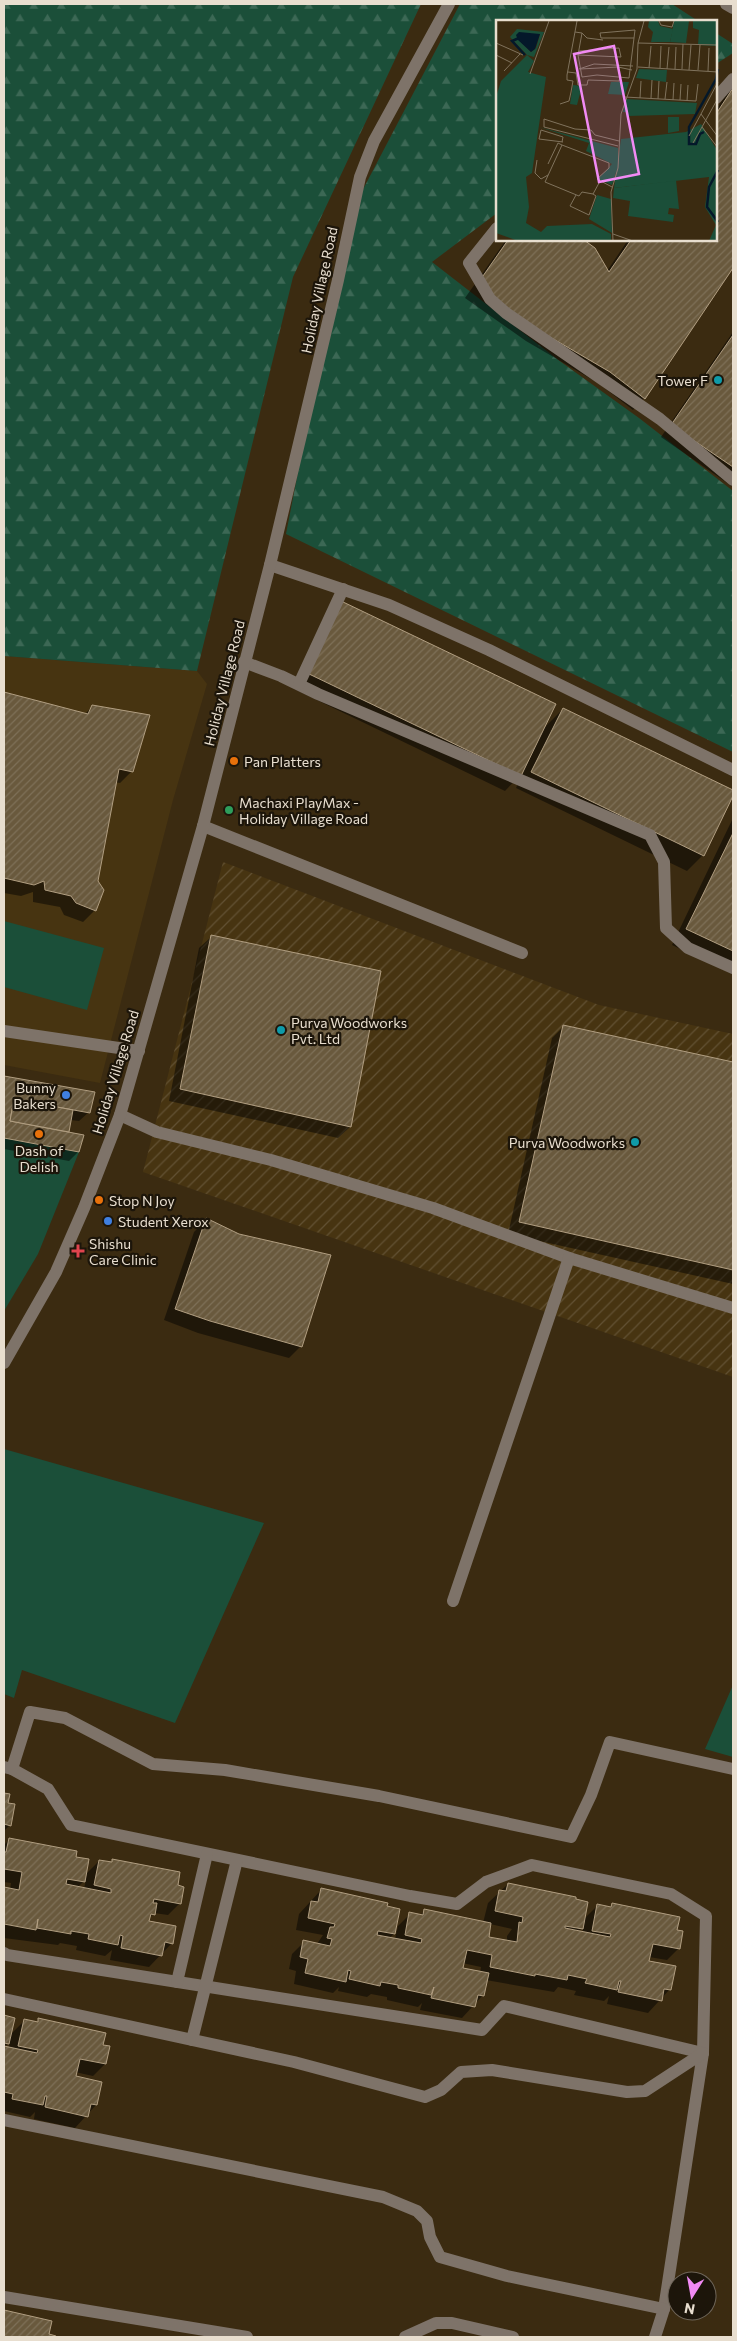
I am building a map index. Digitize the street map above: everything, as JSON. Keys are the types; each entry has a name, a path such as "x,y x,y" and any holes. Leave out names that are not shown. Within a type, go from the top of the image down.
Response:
{"street":[{"name":"Holiday Village Road","path":"4,1363 56,1272 84,1208 120,1115 203,826 270,564 338,280 360,177 374,141 450,4"},
{"path":"726,4 733,8"},
{"path":"717,97 733,79"},
{"path":"496,229 469,262 490,299 506,314 584,369 660,419 733,480"},
{"path":"270,564 388,605 489,650 733,770"},
{"path":"299,684 343,589"},
{"path":"244,662 650,835 664,862 666,928 688,948 733,968"},
{"path":"203,826 522,953"},
{"path":"4,1031 139,1051"},
{"path":"120,1115 157,1132 270,1160 432,1208 569,1258 733,1308"},
{"path":"453,1601 569,1258"},
{"path":"655,2337 664,2309 703,2053 706,1916 671,1894 532,1865 486,1882 457,1904 207,1854 71,1825 48,1789 8,1768 30,1712 65,1718 153,1764 225,1770 379,1796 571,1837 591,1795 610,1742 733,1769"},
{"path":"176,1982 207,1854"},
{"path":"192,2040 237,1860"},
{"path":"4,1952 7,1955 482,2030 504,2006 703,2053"},
{"path":"4,1999 294,2062 425,2097 441,2090 461,2072 492,2070 627,2092 645,2090 703,2053"},
{"path":"4,2120 383,2197 417,2211 427,2221 430,2237 440,2257 506,2276 664,2309"},
{"path":"4,2297 247,2337"},
{"path":"405,2337 436,2323 452,2323 513,2337"}],"shaded area":[{"path":"4,656 197,671 207,684 173,800 100,1083 4,1065"},
{"path":"223,862 599,1005 733,1034 733,1377 143,1172"}],"green space":[{"path":"4,4 421,4 293,277 197,671 4,656"},
{"path":"460,4 672,4 696,20 496,20 496,214 432,262 733,491 733,752 286,534 347,220"},
{"path":"717,34 733,44 733,53 717,63"},
{"path":"4,921 104,948 87,1010 4,987"},
{"path":"4,1138 79,1152 38,1254 4,1311"},
{"path":"4,1449 264,1523 175,1723 22,1670 14,1698 4,1694"},
{"path":"733,1685 733,1757 705,1749"}],"building":[{"path":"733,88 733,268 645,399 610,372 538,330 476,286 507,241 585,241 595,248 609,272 630,241 717,241 717,112"},
{"name":"Tower F","path":"733,335 733,467 671,425"},
{"path":"341,601 556,704 521,776 307,673"},
{"path":"4,692 88,714 92,705 150,715 133,772 119,769 98,881 104,890 96,911 76,903 71,896 45,890 44,881 34,885 4,878"},
{"path":"563,708 733,790 733,796 704,856 531,772"},
{"path":"733,833 733,951 686,929"},
{"name":"Purva Woodworks Pvt. Ltd","path":"211,935 381,971 351,1127 180,1089"},
{"name":"Purva Woodworks","path":"563,1025 733,1062 733,1270 519,1222"},
{"path":"4,1076 95,1092 90,1113 14,1099 10,1121 84,1135 79,1152 4,1138"},
{"path":"14,1099 73,1110 69,1132 10,1121"},
{"path":"206,1218 239,1234 331,1255 302,1347 175,1309"},
{"path":"4,1793 10,1794 8,1803 15,1804 11,1826 4,1824"},
{"path":"9,1838 77,1851 76,1857 89,1859 85,1882 67,1879 66,1884 111,1893 111,1889 94,1885 99,1860 112,1862 112,1859 180,1872 178,1885 184,1887 181,1904 154,1899 153,1903 157,1903 155,1915 151,1914 149,1921 176,1926 173,1944 165,1942 162,1956 121,1948 123,1936 120,1935 118,1945 88,1939 89,1934 71,1931 71,1934 37,1928 38,1919 36,1930 4,1924 4,1887 19,1890 22,1872 4,1869 4,1852 6,1852"},
{"path":"508,1883 576,1897 576,1899 588,1902 583,1929 565,1926 565,1928 610,1937 611,1934 592,1931 597,1904 611,1907 612,1903 680,1917 677,1930 683,1931 680,1949 653,1944 649,1961 676,1966 671,1990 664,1989 662,2001 618,1992 621,1981 619,1981 617,1990 585,1983 587,1979 568,1975 567,1980 490,1967 492,1955 467,1950 463,1968 489,1973 484,1996 478,1995 475,2007 431,1998 434,1987 431,1995 398,1988 398,1985 381,1982 380,1986 349,1979 351,1971 348,1970 346,1982 305,1973 308,1959 300,1957 303,1940 330,1946 332,1939 327,1938 330,1927 334,1927 335,1924 308,1918 311,1901 318,1902 321,1888 388,1903 387,1906 400,1909 395,1934 378,1931 377,1935 421,1943 422,1939 405,1935 409,1912 423,1915 424,1909 491,1923 489,1937 517,1942 519,1922 522,1923 523,1917 495,1911 499,1890 506,1891"},
{"path":"4,2015 15,2018 9,2044 4,2043"},
{"path":"38,2018 106,2033 103,2045 110,2046 106,2064 80,2059 76,2076 102,2082 97,2105 91,2104 88,2117 45,2107 47,2096 45,2096 43,2105 12,2099 13,2094 4,2092 4,2046 37,2053 38,2050 18,2046 24,2019 38,2022"},
{"path":"4,2310 52,2321 49,2334 56,2337 4,2337"}],"place":[{"name":"Tower F","path":"718,380"},
{"name":"Pan Platters","path":"234,761"},
{"name":"Machaxi PlayMax - Holiday Village Road","path":"229,810"},
{"name":"Purva Woodworks Pvt. Ltd","path":"281,1030"},
{"name":"Bunny Bakers","path":"66,1095"},
{"name":"Dash of Delish","path":"39,1134"},
{"name":"Purva Woodworks","path":"635,1142"},
{"name":"Stop N Joy","path":"99,1200"},
{"name":"Student Xerox","path":"108,1221"},
{"name":"Shishu Care Clinic","path":"78,1251"}]}
